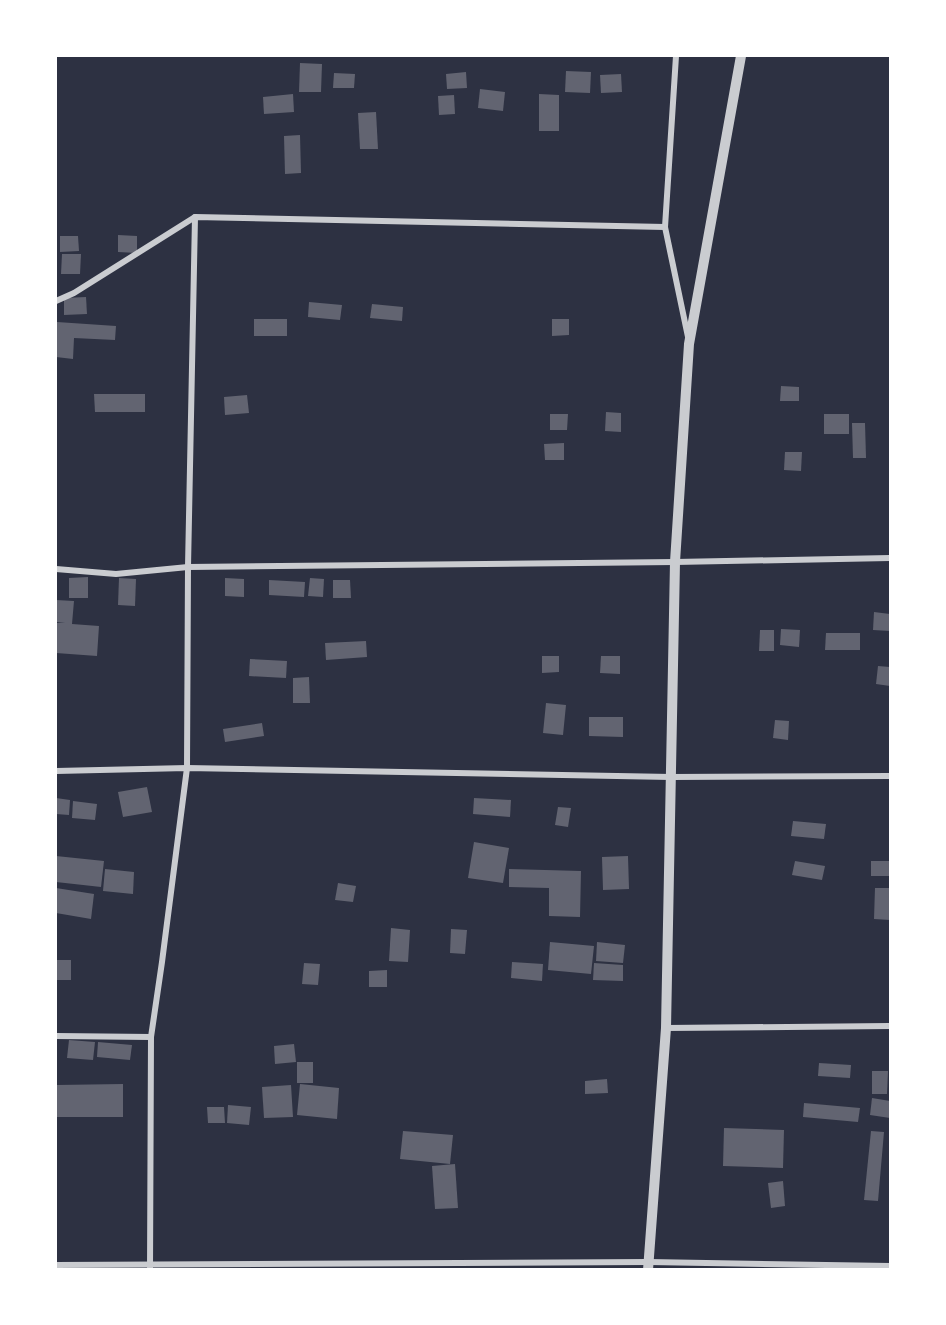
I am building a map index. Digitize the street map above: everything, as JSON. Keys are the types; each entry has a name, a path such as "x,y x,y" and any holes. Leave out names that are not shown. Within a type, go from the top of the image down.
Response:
{"street":[{"path":"676,56 665,227 689,344"},
{"path":"649,1266 666,1028 675,562 689,344 741,56"},
{"path":"56,301 74,293 195,217 665,227"},
{"path":"150,1267 151,1036 187,768 188,567 195,217"},
{"path":"56,569 116,574 188,567 891,558"},
{"path":"56,771 187,768 671,777 891,776"},
{"path":"666,1028 891,1026"},
{"path":"56,1036 151,1036"},
{"path":"56,1265 150,1267 891,1266"}],"building":[{"path":"300,63 322,64 321,92 299,92"},
{"path":"566,71 591,72 590,93 565,92"},
{"path":"466,72 467,88 447,89 446,74"},
{"path":"334,73 355,74 354,88 333,88"},
{"path":"621,74 622,92 601,93 600,75"},
{"path":"480,89 505,92 503,111 478,108"},
{"path":"293,94 294,112 264,114 263,97"},
{"path":"539,94 559,95 559,131 539,131"},
{"path":"454,95 455,114 439,115 438,96"},
{"path":"376,112 378,149 360,149 358,113"},
{"path":"300,135 301,173 285,174 284,136"},
{"path":"118,235 137,236 137,253 118,252"},
{"path":"60,236 78,236 79,251 60,252"},
{"path":"62,254 81,254 80,274 61,274"},
{"path":"86,297 87,314 64,315 64,298"},
{"path":"309,302 342,305 340,320 308,317"},
{"path":"372,304 403,307 402,321 370,318"},
{"path":"254,319 287,319 287,336 254,336"},
{"path":"552,319 569,319 569,335 552,336"},
{"path":"57,322 116,326 115,340 74,338 73,359 56,357"},
{"path":"781,386 799,387 799,401 780,401"},
{"path":"94,394 145,394 145,412 95,412"},
{"path":"247,395 249,413 225,415 224,397"},
{"path":"606,412 621,413 621,432 605,431"},
{"path":"550,414 568,414 567,430 550,430"},
{"path":"824,414 849,414 849,434 824,434"},
{"path":"852,423 865,423 866,458 853,458"},
{"path":"564,443 564,460 545,460 544,444"},
{"path":"785,452 802,452 801,471 784,470"},
{"path":"88,577 88,598 69,598 69,578"},
{"path":"119,578 136,579 135,606 118,605"},
{"path":"225,578 244,579 244,597 225,596"},
{"path":"310,578 324,579 323,597 308,596"},
{"path":"269,580 305,582 304,597 269,595"},
{"path":"333,580 350,580 351,598 333,598"},
{"path":"56,600 74,601 72,624 99,626 97,656 56,653 56,623 65,623 56,622"},
{"path":"874,612 890,614 890,631 873,630"},
{"path":"781,629 800,630 799,647 780,645"},
{"path":"760,630 774,630 774,651 759,651"},
{"path":"826,633 860,633 860,650 825,650"},
{"path":"366,641 367,657 326,660 325,643"},
{"path":"542,656 559,656 559,672 542,673"},
{"path":"601,656 620,656 620,674 600,673"},
{"path":"250,659 287,661 286,678 249,676"},
{"path":"878,666 890,667 890,686 876,684"},
{"path":"309,677 310,703 293,703 293,678"},
{"path":"546,703 566,705 563,735 543,733"},
{"path":"589,717 623,717 623,737 589,736"},
{"path":"775,720 789,721 788,740 773,738"},
{"path":"262,723 264,736 225,742 223,729"},
{"path":"147,787 152,812 123,817 118,792"},
{"path":"56,798 70,800 69,815 56,814"},
{"path":"474,798 511,800 510,817 473,814"},
{"path":"73,801 97,804 95,820 72,818"},
{"path":"558,807 571,808 568,827 555,825"},
{"path":"793,821 826,824 824,839 791,836"},
{"path":"474,842 509,848 503,883 468,878"},
{"path":"56,856 104,861 101,887 56,882"},
{"path":"628,856 629,889 603,890 602,857"},
{"path":"795,861 825,866 822,880 792,875"},
{"path":"871,861 889,861 889,876 871,876"},
{"path":"105,869 134,872 133,894 103,891"},
{"path":"509,869 581,871 580,917 549,916 549,888 509,887"},
{"path":"338,883 356,886 353,902 335,900"},
{"path":"56,888 94,894 91,919 56,913"},
{"path":"875,888 890,888 890,920 874,919"},
{"path":"391,928 410,930 408,962 389,961"},
{"path":"451,929 467,930 465,954 450,953"},
{"path":"550,942 594,946 591,974 548,970"},
{"path":"597,942 625,945 623,963 596,961"},
{"path":"56,960 71,960 71,980 56,980"},
{"path":"512,962 543,964 542,981 511,978"},
{"path":"304,963 320,964 318,985 302,984"},
{"path":"594,963 623,965 623,981 593,980"},
{"path":"387,970 387,987 369,987 369,971"},
{"path":"69,1040 95,1042 93,1060 67,1058"},
{"path":"98,1042 132,1045 130,1060 97,1057"},
{"path":"294,1044 296,1062 275,1064 274,1046"},
{"path":"297,1062 313,1062 313,1083 297,1083"},
{"path":"819,1063 851,1065 850,1078 818,1076"},
{"path":"872,1071 888,1071 887,1094 872,1094"},
{"path":"607,1079 608,1093 585,1094 585,1081"},
{"path":"123,1084 123,1117 56,1117 56,1085"},
{"path":"300,1084 339,1088 337,1119 297,1115"},
{"path":"291,1085 293,1117 264,1118 262,1087"},
{"path":"872,1098 890,1101 890,1118 870,1115"},
{"path":"804,1103 860,1108 858,1122 803,1117"},
{"path":"228,1105 251,1107 249,1125 227,1123"},
{"path":"207,1107 224,1107 225,1123 208,1123"},
{"path":"724,1128 784,1130 783,1168 723,1166"},
{"path":"403,1131 453,1135 450,1164 400,1159"},
{"path":"871,1131 884,1132 878,1201 864,1200"},
{"path":"455,1164 458,1208 435,1209 432,1166"},
{"path":"783,1181 785,1206 771,1208 768,1183"}]}
